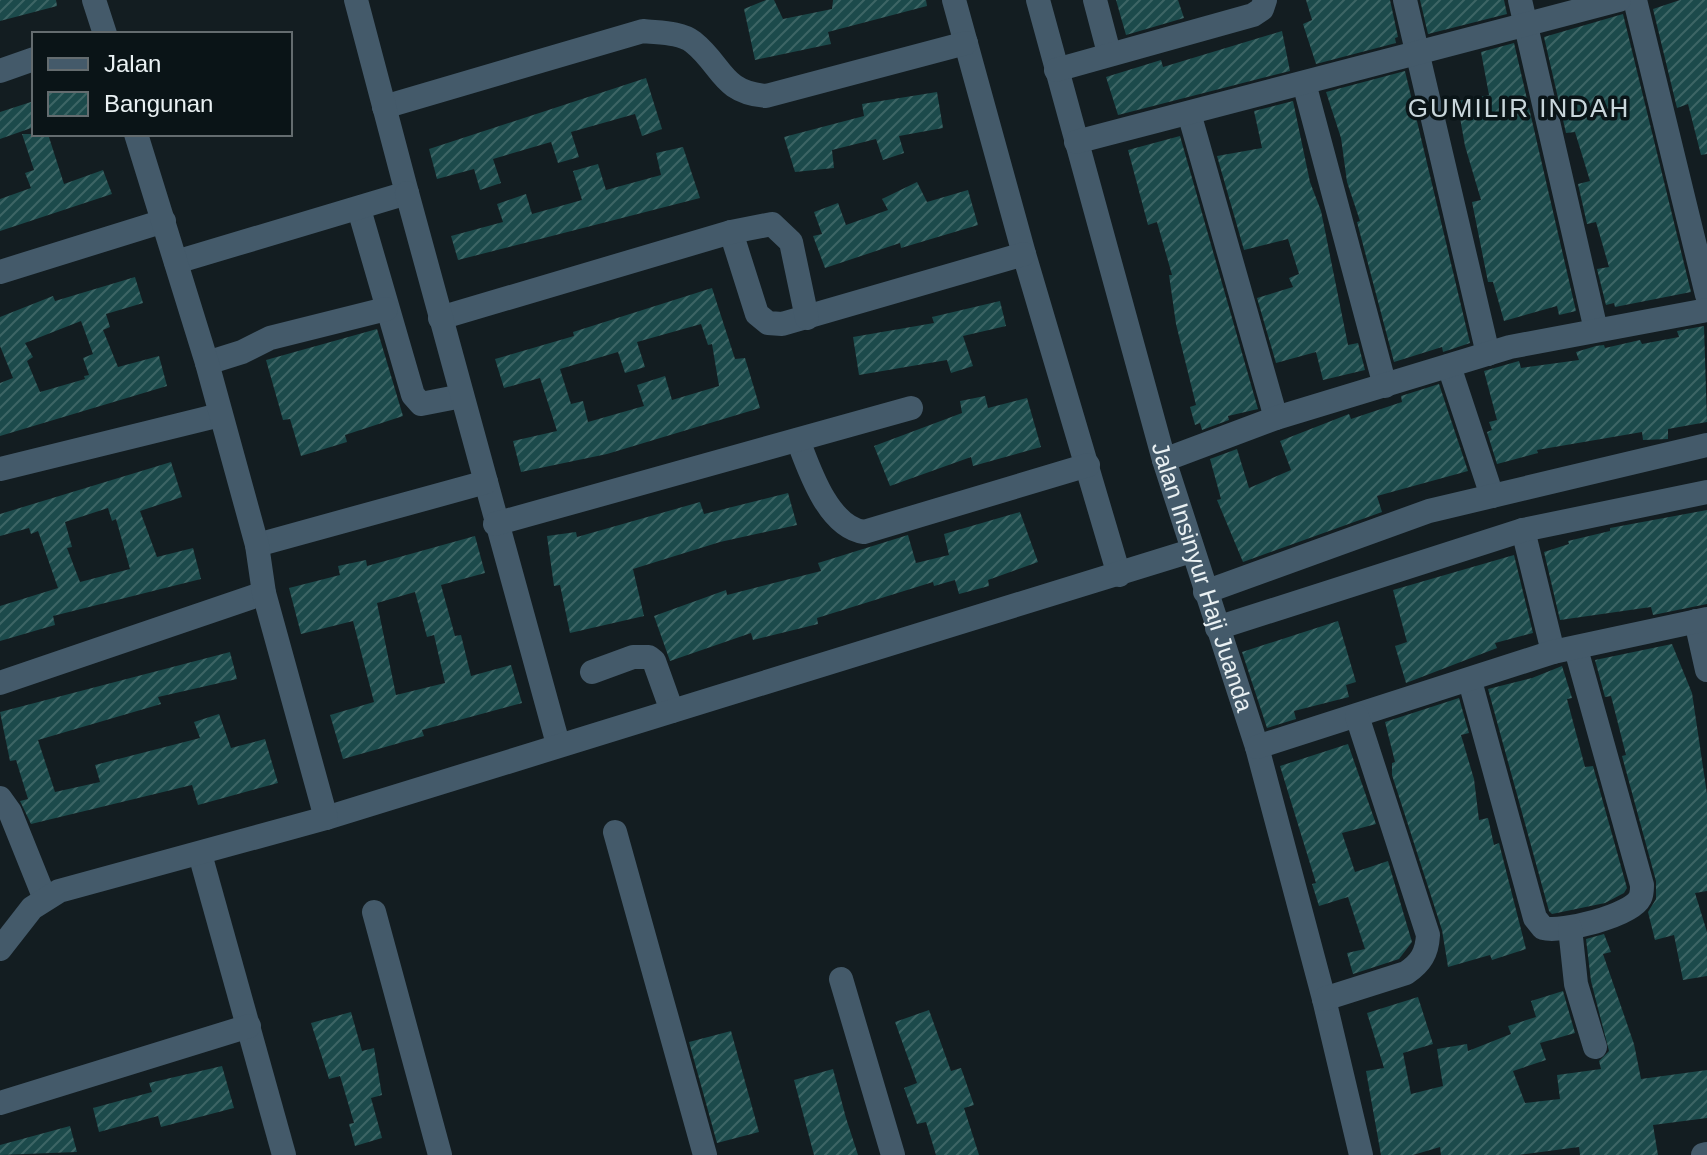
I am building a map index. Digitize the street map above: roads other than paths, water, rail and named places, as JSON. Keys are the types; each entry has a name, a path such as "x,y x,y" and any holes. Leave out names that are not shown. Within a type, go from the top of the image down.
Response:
{"street":[{"path":"94,0 103,32"},
{"path":"356,0 495,524 558,744"},
{"path":"954,0 1024,254 1119,575"},
{"name":"Jalan Insinyur Haji Juanda","path":"1038,0 1164,460 1257,747 1324,999 1361,1155"},
{"path":"1095,0 1109,53"},
{"path":"1056,70 1253,15 1262,9 1265,0"},
{"path":"1405,0 1488,354"},
{"path":"1520,0 1596,330"},
{"path":"1076,142 1619,0"},
{"path":"1635,0 1707,295"},
{"path":"384,107 643,31 674,34 692,41 739,92 766,96 966,43"},
{"path":"0,71 32,60"},
{"path":"1304,83 1385,386"},
{"path":"1189,113 1276,418"},
{"path":"137,136 207,363 257,545 264,593 326,818"},
{"path":"176,262 407,193"},
{"path":"359,209 386,309 416,401 429,403 462,396"},
{"path":"0,272 164,221"},
{"path":"440,318 731,232 772,224 785,233 791,242 807,318"},
{"path":"731,232 757,314 768,323 782,324 807,318 1024,254"},
{"path":"207,363 242,352 270,338 386,309"},
{"path":"1164,460 1276,418 1488,354 1707,310"},
{"path":"1449,366 1492,496"},
{"path":"495,524 911,408"},
{"path":"0,469 220,415"},
{"path":"798,440 811,474 834,511 850,527 864,532 1088,465"},
{"path":"1205,592 1429,511 1707,445"},
{"path":"257,545 486,482"},
{"path":"1217,628 1523,530 1707,492"},
{"path":"1470,681 1535,918 1543,928 1570,928 1629,909 1640,898 1642,885 1523,530"},
{"path":"0,949 32,908 59,891 326,818 1191,551"},
{"path":"0,683 264,593"},
{"path":"1257,747 1565,650 1702,620 1707,670"},
{"path":"592,672 633,657 649,657 654,661 672,711"},
{"path":"1324,999 1406,973 1417,966 1427,947 1428,935 1357,716"},
{"path":"0,798 10,812 45,899"},
{"path":"615,832 705,1155"},
{"path":"200,854 284,1155"},
{"path":"374,912 440,1155"},
{"path":"1570,928 1576,984 1595,1047"},
{"path":"841,979 893,1155"},
{"path":"0,1103 249,1026"}],"district":[{"name":"GUMILIR INDAH","path":"1519,108"}]}
